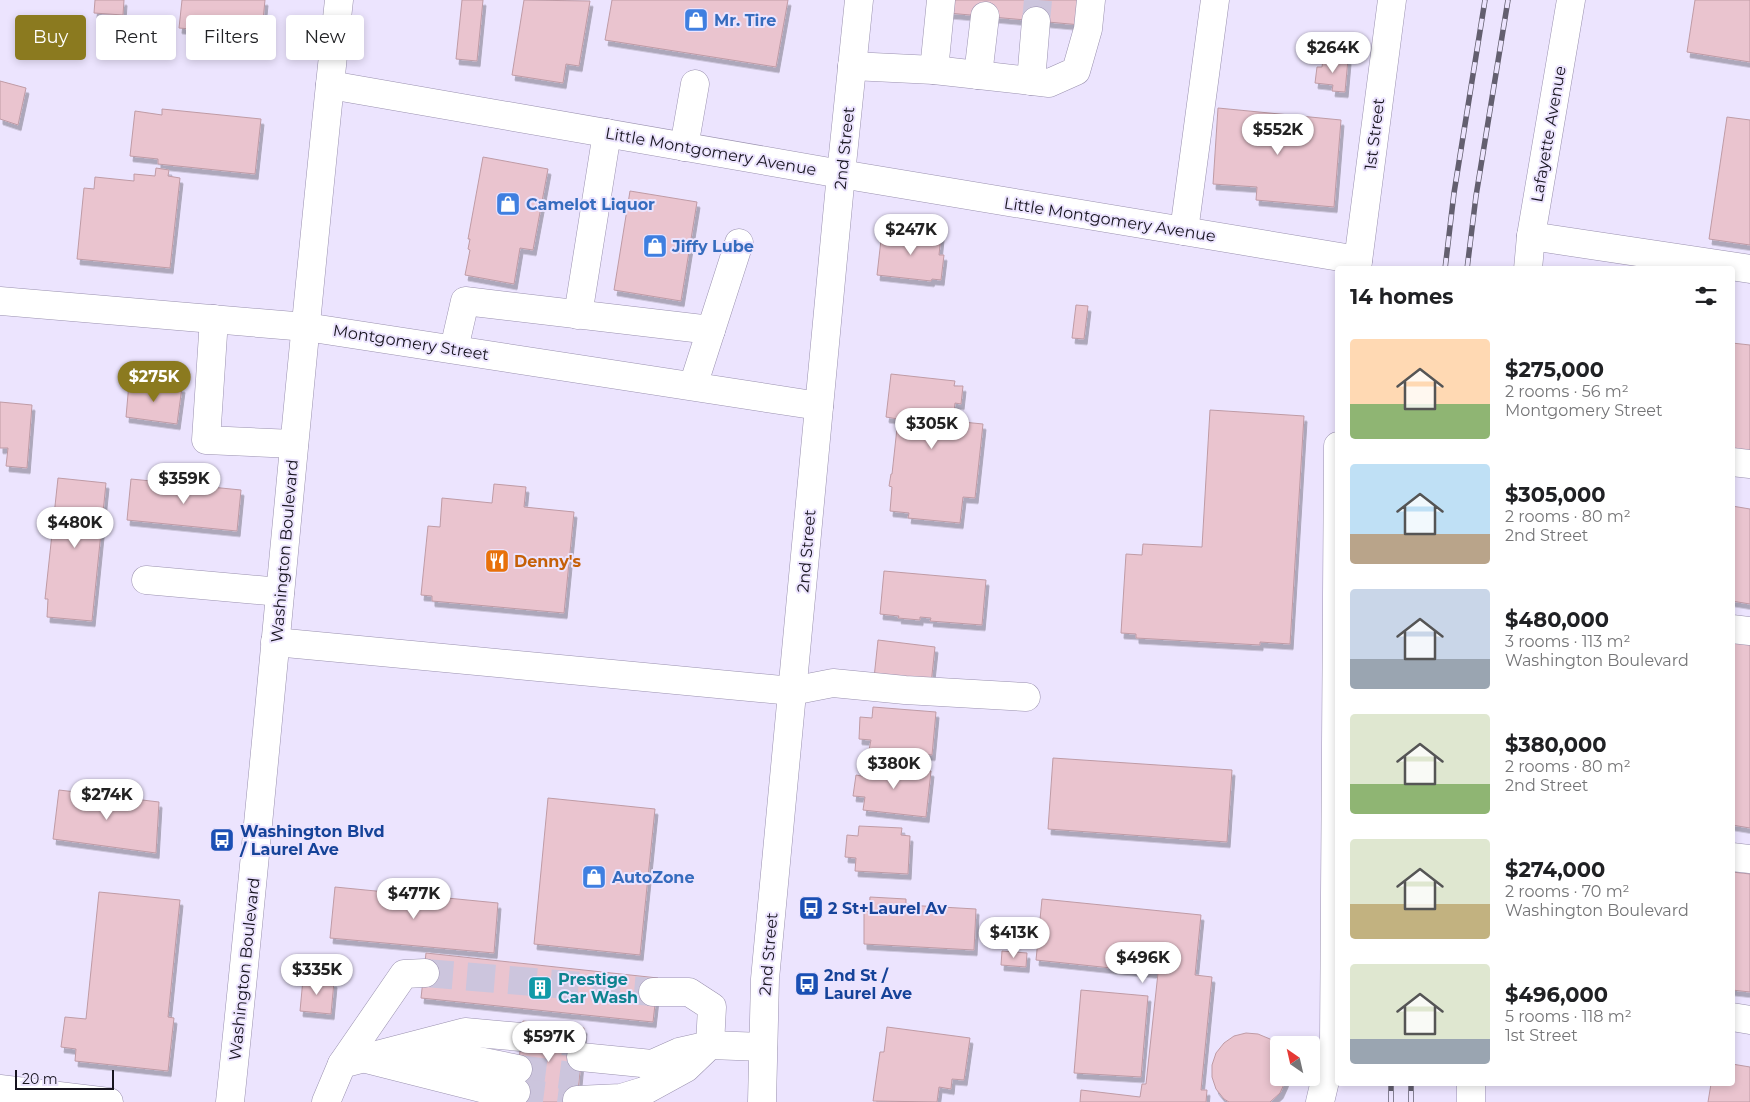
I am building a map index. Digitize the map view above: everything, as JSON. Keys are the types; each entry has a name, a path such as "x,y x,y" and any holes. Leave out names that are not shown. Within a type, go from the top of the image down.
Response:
{"street":[{"name":"Washington Boulevard","path":"230,1102 253,885 294,444 339,0"},
{"name":"2nd Street","path":"762,1102 765,979 859,0"},
{"path":"934,70 941,0"},
{"path":"852,66 934,70 1049,83 1076,71 1088,29 1090,0"},
{"path":"1184,231 1215,0"},
{"name":"1st Street","path":"1358,264 1392,0"},
{"name":"Lafayette Avenue","path":"1528,266 1531,236 1571,0"},
{"path":"978,75 985,16"},
{"path":"1031,81 1036,21"},
{"path":"684,147 695,84"},
{"name":"Little Montgomery Avenue","path":"330,85 841,174 1184,231 1358,264"},
{"path":"578,314 607,133"},
{"path":"1531,236 1730,266"},
{"path":"694,386 739,242"},
{"path":"1735,267 1750,269"},
{"name":"Montgomery Street","path":"0,300 306,327 819,406"},
{"path":"454,349 465,301 712,330"},
{"path":"214,319 206,440 294,444"},
{"path":"1735,462 1750,464"},
{"path":"146,580 280,592"},
{"path":"1735,629 1750,631"},
{"path":"275,642 792,691 833,683 905,690 1026,697"},
{"path":"1735,857 1750,859"},
{"path":"1320,1102 1334,1043 1335,894"},
{"path":"326,1102 352,1061 414,974"},
{"path":"580,1069 621,1098 644,1091 686,1068 710,1045 712,1007 689,992 653,992"},
{"path":"1735,1018 1750,1020"},
{"path":"416,1044 519,1062 489,1090 352,1061 416,1044"},
{"path":"580,1069 710,1045 763,1047"},
{"path":"580,1069 652,1064 680,1052"},
{"path":"1471,1102 1472,1086"},
{"path":"0,1088 109,1102"}],"building":[{"path":"95,0 124,0 123,15 94,13"},
{"path":"182,0 265,0 264,15 186,15 186,29 179,28"},
{"path":"462,0 483,0 477,61 456,59"},
{"path":"524,0 590,1 579,66 566,64 563,83 512,75"},
{"name":"Mr. Tire","path":"612,0 788,0 776,67 605,40"},
{"path":"949,0 1083,0 1081,25 948,13"},
{"path":"1695,0 1750,0 1750,62 1687,52"},
{"path":"1336,58 1348,59 1345,92 1332,91 1333,85 1315,83 1317,67 1322,67 1323,59 1335,60"},
{"path":"0,81 26,88 18,125 0,119"},
{"path":"1218,108 1341,120 1334,207 1256,200 1257,187 1213,184"},
{"path":"162,109 261,119 255,174 158,164 158,159 130,156 135,111 162,115"},
{"path":"1727,117 1750,120 1750,245 1709,239"},
{"name":"Camelot Liquor","path":"483,157 548,169 533,250 520,248 514,284 465,275 470,250 468,249 470,239 468,239"},
{"path":"156,168 169,170 168,176 180,178 170,268 77,259 84,188 94,189 95,177 134,181 134,174 155,176"},
{"name":"Jiffy Lube","path":"630,191 697,202 681,301 614,290"},
{"path":"891,229 941,235 939,255 944,255 941,280 932,279 931,281 877,275 881,240 890,241"},
{"path":"1076,305 1088,306 1084,339 1072,338"},
{"path":"1735,343 1750,345 1750,452 1735,450"},
{"path":"891,374 955,381 954,386 963,386 961,404 955,403 953,421 983,424 975,498 963,497 960,523 908,518 909,513 890,511 892,487 889,486 898,419 886,417"},
{"path":"129,383 182,387 177,424 126,417"},
{"path":"0,402 32,405 27,468 6,466 8,448 0,448"},
{"path":"1210,410 1304,416 1290,644 1260,642 1260,645 1136,638 1136,634 1121,633 1126,554 1142,555 1143,544 1202,547"},
{"path":"58,478 106,483 92,621 47,617 48,599 45,599"},
{"path":"131,479 241,490 237,531 127,520"},
{"name":"Denny's","path":"494,484 526,487 524,507 574,512 564,613 432,601 432,596 421,595 428,526 440,527 442,498 492,503"},
{"path":"1735,506 1750,509 1750,604 1735,602"},
{"path":"884,571 986,580 982,625 930,621 931,618 920,617 920,620 898,618 899,616 880,614"},
{"path":"878,640 935,647 931,684 874,678"},
{"path":"1735,640 1750,643 1750,828 1735,826"},
{"path":"873,707 936,712 932,755 869,750 871,740 859,739 860,717 872,718"},
{"path":"1053,758 1232,770 1227,842 1048,829"},
{"path":"869,764 931,771 926,817 863,810 865,797 853,796 856,775 867,777"},
{"path":"59,790 159,802 156,853 53,839"},
{"name":"AutoZone","path":"548,798 655,809 640,955 534,944"},
{"path":"859,826 902,828 901,835 910,836 908,874 855,871 856,858 845,857 847,835 858,836"},
{"path":"1735,872 1750,874 1750,992 1735,990"},
{"path":"335,887 498,903 494,953 330,938"},
{"path":"99,892 180,900 168,1017 174,1018 168,1071 75,1061 76,1049 61,1047 65,1017 86,1019"},
{"path":"870,897 906,899 906,905 976,909 974,950 864,944 864,911 869,911"},
{"path":"1042,899 1201,915 1195,975 1212,977 1201,1090 1207,1090 1206,1102 1080,1102 1081,1090 1140,1097 1142,1084 1146,1084 1158,973 1036,960"},
{"path":"1002,951 1027,953 1026,967 1001,965"},
{"name":"Prestige Car Wash","path":"426,953 658,978 653,1022 421,998"},
{"path":"303,979 334,982 331,1014 300,1011"},
{"path":"1081,990 1148,996 1141,1077 1074,1073"},
{"path":"523,1021 584,1028 577,1102 515,1100"},
{"path":"887,1027 970,1038 964,1080 952,1079 951,1089 939,1087 937,1102 873,1101 880,1052 884,1052"},
{"path":"1246,1033 1258,1034 1270,1039 1270,1086 1283,1086 1280,1093 1270,1102 1229,1102 1216,1089 1212,1077 1212,1065 1216,1053 1224,1043 1234,1036"},
{"path":"1735,1064 1750,1067 1750,1102 1708,1102 1711,1086 1735,1086"}],"tunnel":[{"path":"1036,21 1038,0"},
{"path":"425,973 653,992"},
{"path":"521,1037 583,1043"},
{"path":"518,1069 579,1077"},
{"path":"516,1092 577,1100"}],"railway":[{"path":"1445,266 1454,193 1485,0"},
{"path":"1467,266 1476,196 1508,0"},
{"path":"1391,1086 1391,1102"},
{"path":"1411,1086 1411,1102"}],"place":[{"name":"Mr. Tire","path":"696,20"},
{"name":"Camelot Liquor","path":"508,204"},
{"name":"Jiffy Lube","path":"655,246"},
{"name":"Denny's","path":"497,561"},
{"name":"Washington Blvd / Laurel Ave","path":"222,840"},
{"name":"AutoZone","path":"594,877"},
{"name":"2 St+Laurel Av","path":"811,908"},
{"name":"2nd St / Laurel Ave","path":"807,984"},
{"name":"Prestige Car Wash","path":"540,988"}]}
